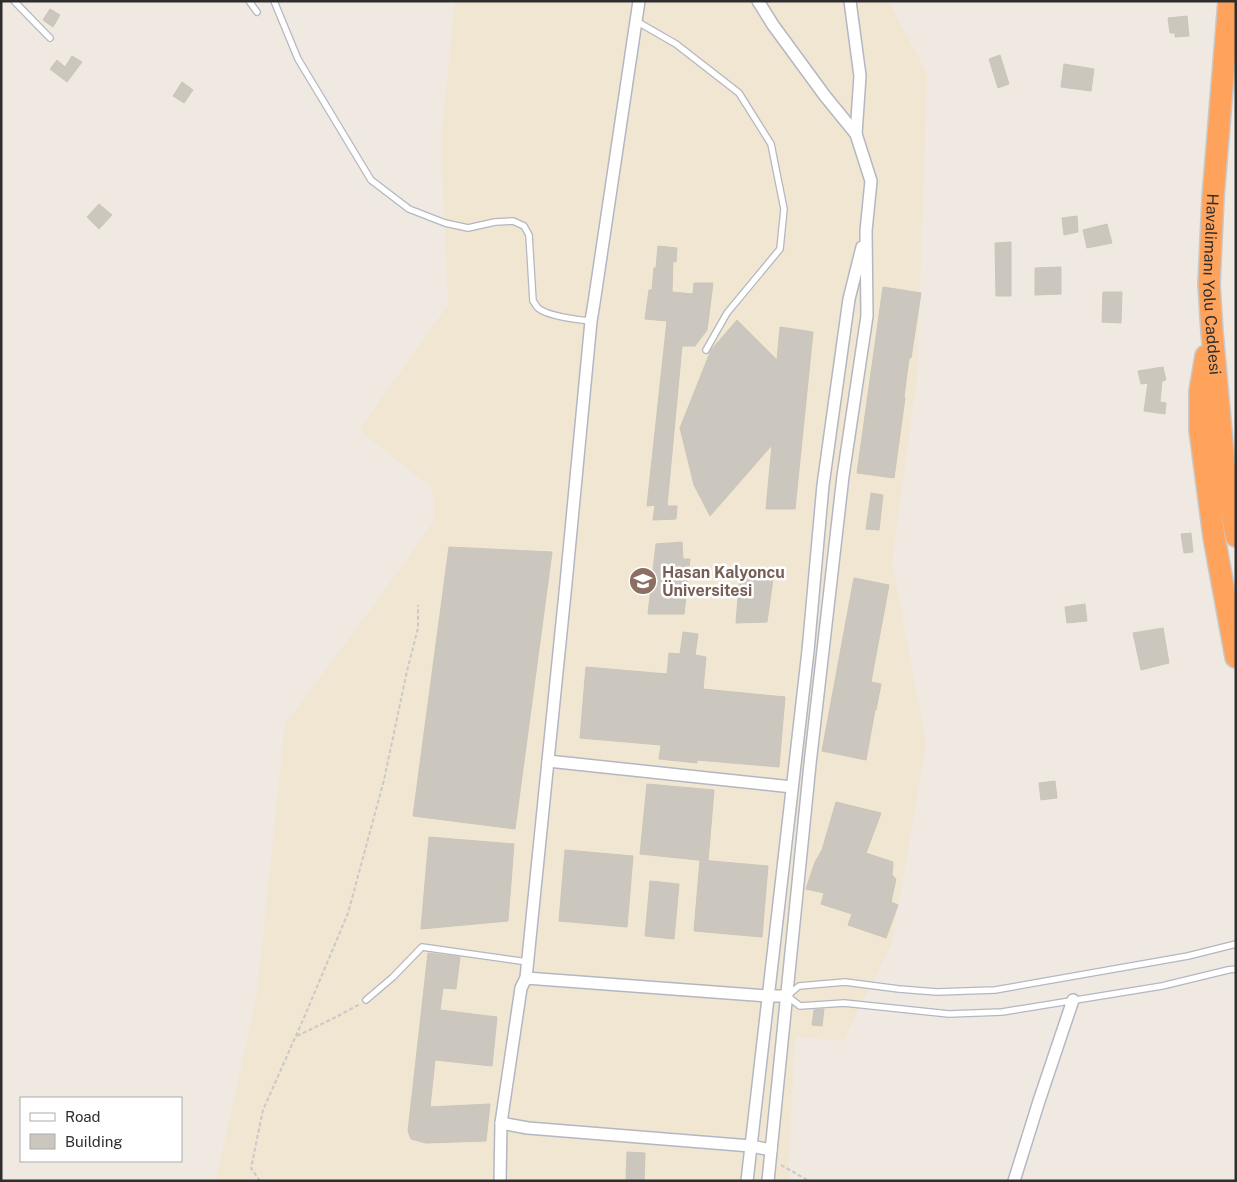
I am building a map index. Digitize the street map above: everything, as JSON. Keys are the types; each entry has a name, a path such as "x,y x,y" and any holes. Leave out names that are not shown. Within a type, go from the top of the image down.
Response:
{"highway":[{"name":"Havalimanı Yolu Caddesi","path":"1229,1 1213,198 1209,284 1224,465 1236,536"},
{"path":"1212,332 1200,391 1200,430 1214,537 1236,657"}],"street":[{"path":"500,1181 501,1123 520,988 526,978 528,962 591,321 639,1"},
{"path":"758,1 773,25 856,134 871,181 866,231 867,316 843,476 811,755 768,1181"},
{"path":"850,1 860,76 856,134"},
{"path":"747,1181 808,651 824,475 849,299 866,231"},
{"path":"548,761 792,786"},
{"path":"526,978 787,996"},
{"path":"1014,1181 1073,1000"},
{"path":"501,1123 528,1128 751,1146 771,1154"}],"lane":[{"path":"14,1 50,38"},
{"path":"249,1 257,12"},
{"path":"274,1 298,58 372,180 409,209 445,223 468,228 495,222 513,221 524,226 529,235 533,301 538,308 553,315 591,321"},
{"path":"636,21 676,44 739,92 771,144 784,209 780,250 727,313 706,350"},
{"path":"1236,944 1188,956 995,990 937,992 845,982 799,986 787,996 800,1006 844,1003 948,1014 1002,1012 1162,986 1236,969"},
{"path":"366,1000 393,977 422,947 528,962"}],"path":[{"path":"260,1181 251,1168 263,1110 348,913 384,780 418,628 418,605"},
{"path":"296,1036 366,1000"},
{"path":"771,1154 809,1181"}],"shaded area":[{"name":"Hasan Kalyoncu Üniversitesi","path":"455,1 888,1 927,73 917,377 892,561 926,744 892,942 843,1041 795,1037 788,1181 216,1181 257,995 285,724 434,521 432,488 359,430 448,305 441,141"}],"building":[{"path":"50,9 60,15 53,27 43,20"},
{"path":"1187,16 1189,36 1175,37 1175,33 1170,33 1168,18"},
{"path":"1000,55 1009,84 998,88 989,59"},
{"path":"72,56 82,62 67,82 50,69 57,60 65,67"},
{"path":"1064,64 1094,69 1091,91 1061,87"},
{"path":"182,82 193,90 184,103 173,96"},
{"path":"99,204 112,215 99,229 87,217"},
{"path":"1077,216 1078,232 1064,235 1062,218"},
{"path":"1107,224 1112,243 1087,248 1083,230"},
{"path":"1011,242 1011,296 996,296 995,243"},
{"path":"658,246 677,248 676,262 673,261 672,292 693,294 694,283 713,283 707,330 695,346 682,346 667,506 677,506 676,519 653,520 655,505 647,506 667,321 645,319 649,290 652,290 654,268 656,268"},
{"path":"1061,267 1061,294 1035,295 1035,268"},
{"path":"883,287 921,293 911,358 909,358 894,478 857,473"},
{"path":"1103,292 1122,292 1121,323 1102,322"},
{"path":"737,320 777,360 780,327 813,332 795,509 766,509 772,445 710,516 694,485 680,428 711,350"},
{"path":"1163,367 1166,380 1162,381 1160,402 1166,403 1165,414 1144,411 1148,383 1141,384 1138,371"},
{"path":"871,493 883,495 879,530 866,529"},
{"path":"1191,533 1193,552 1184,553 1181,534"},
{"path":"682,542 683,559 690,559 684,614 648,614 656,544"},
{"path":"449,547 552,552 515,829 413,816"},
{"path":"774,572 767,622 736,623 740,573"},
{"path":"854,578 889,585 871,682 881,684 866,760 822,751"},
{"path":"1085,604 1087,621 1067,623 1065,607"},
{"path":"1163,628 1169,663 1141,670 1133,633"},
{"path":"683,632 698,634 695,655 706,657 703,689 785,697 779,767 697,760 697,763 659,759 661,745 580,738 586,667 667,674 669,653 680,654"},
{"path":"1055,781 1057,798 1041,800 1039,783"},
{"path":"647,784 714,790 708,861 640,854"},
{"path":"836,802 881,813 866,853 893,862 892,875 896,879 891,902 898,905 886,938 848,925 852,914 821,904 824,893 806,889 815,862 822,850"},
{"path":"429,837 514,844 508,921 421,929"},
{"path":"565,850 633,856 627,927 559,921"},
{"path":"700,860 768,866 762,937 694,931"},
{"path":"650,881 679,884 674,939 645,936"},
{"path":"428,953 460,957 456,989 443,988 440,1010 497,1017 492,1066 435,1060 430,1107 490,1104 486,1141 426,1143 411,1139 408,1131"},
{"path":"824,1009 822,1026 812,1025 814,1010"},
{"path":"627,1152 645,1153 644,1181 626,1181"}],"place":[{"name":"Hasan Kalyoncu Üniversitesi","path":"643,581"}]}
